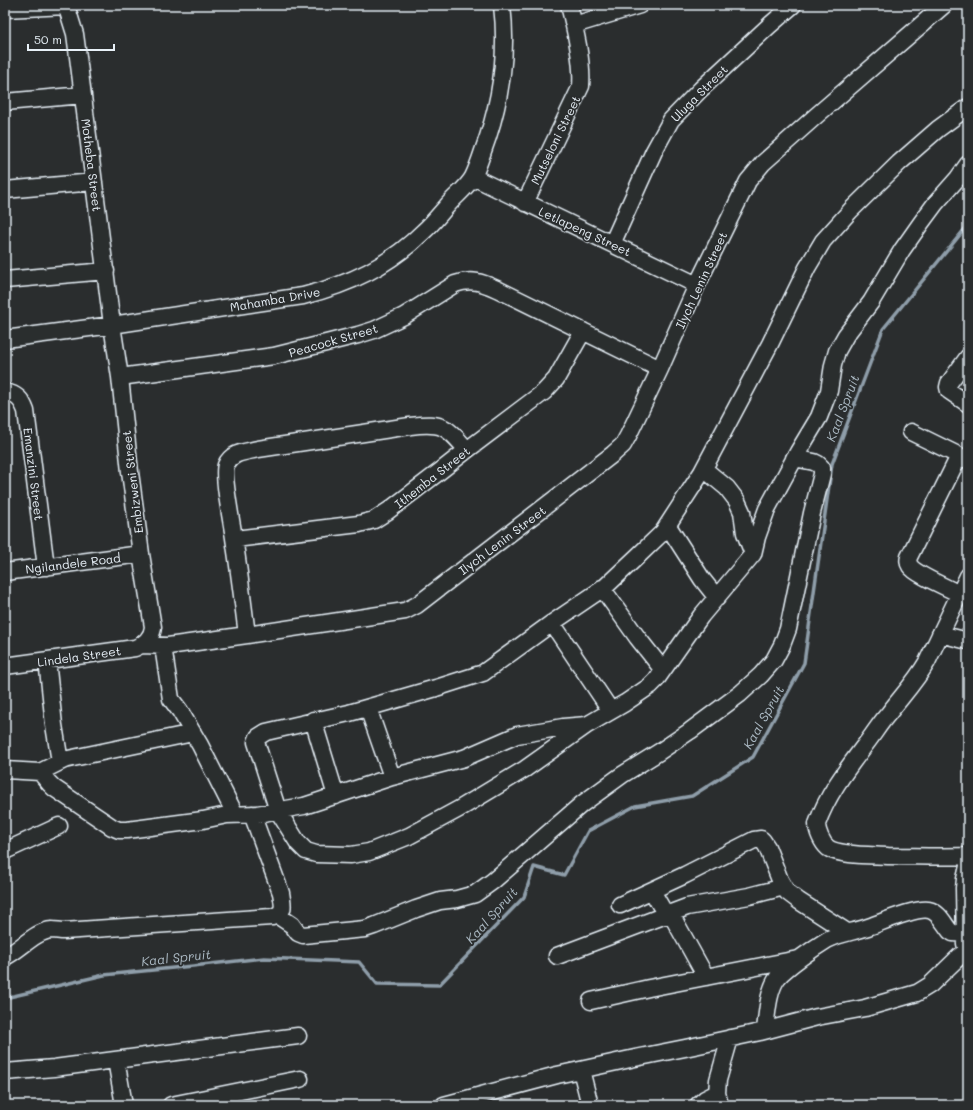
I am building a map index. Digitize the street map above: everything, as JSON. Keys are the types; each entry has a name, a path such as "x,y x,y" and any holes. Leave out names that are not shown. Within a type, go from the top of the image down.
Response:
{"street":[{"path":"5,9 66,5"},
{"name":"Motheba Street","path":"66,5 75,34 112,325"},
{"name":"Mahamba Drive","path":"5,339 112,325 303,296 349,282 384,264 425,231 473,177 489,136 497,105 504,52 505,25 502,5"},
{"name":"Mutseloni Street","path":"525,203 581,86 581,66 569,5"},
{"path":"574,25 640,5"},
{"name":"Uluga Street","path":"612,244 654,152 671,120 729,63 793,5"},
{"name":"Ilych Lenin Street","path":"152,643 247,635 405,611 417,605 619,449 628,436 748,181 758,169 817,115 944,5"},
{"path":"5,102 83,95"},
{"path":"968,106 938,129 899,163 851,210 823,241 807,268 770,344 704,470 668,526 639,556 602,588 483,673 368,708 266,732 260,736 256,742 257,747 278,810 302,847 309,852 321,855 351,855 369,852 409,836 459,809 525,769 587,726 650,686 656,680 701,616 753,554 757,537 767,509 794,458 816,424 825,404 836,354 841,344 846,335 868,307 899,254 921,222 968,164"},
{"name":"Letlapeng Street","path":"473,177 698,285"},
{"path":"5,190 94,182"},
{"path":"5,280 106,271"},
{"name":"Peacock Street","path":"120,377 274,356 363,334 404,316 451,286 464,281 476,281 483,283 660,369"},
{"name":"Embizweni Street","path":"112,325 120,377 130,472 141,554 153,620 152,643 171,699 193,733 235,814"},
{"name":"Ithemba Street","path":"235,539 359,524 370,521 400,502 466,450 539,396 556,379 583,331"},
{"path":"968,357 948,387 949,390 968,404"},
{"name":"Emanzini Street","path":"5,392 20,398 26,411 46,567"},
{"path":"247,635 225,472 228,462 236,454 258,449 428,424 442,426 448,430 466,450"},
{"path":"911,432 964,458 908,557 909,565 918,573 959,594"},
{"path":"277,915 292,925 298,933 303,935 347,931 365,929 440,901 457,899 474,894 493,881 582,804 622,775 690,731 752,684 774,660 788,629 812,513 822,474 822,468 818,464 794,458"},
{"path":"704,470 727,488 737,501 742,512 745,533 753,554"},
{"path":"668,526 702,579 717,598"},
{"name":"Ngilandele Road","path":"5,572 141,554"},
{"path":"968,576 927,662 915,682 888,714 846,770 833,791 817,824 817,828 826,846 835,851 870,855 936,857 968,856"},
{"path":"602,588 663,670"},
{"path":"552,623 611,711"},
{"path":"940,634 968,641"},
{"name":"Lindela Street","path":"5,666 126,650 152,643"},
{"path":"47,660 54,725 60,762"},
{"path":"368,708 392,777"},
{"path":"313,720 336,796"},
{"path":"40,772 49,783 59,791 105,822 119,830 127,830 191,822 227,815 252,814 304,806 392,777 464,758 517,735 563,727 587,726"},
{"path":"5,770 40,772 60,762 73,758 193,733"},
{"path":"5,957 12,954 38,935 52,930 64,931 272,917 277,915 280,913 283,906 281,893 252,814"},
{"path":"5,851 59,826"},
{"path":"620,906 758,839 763,841 767,847 772,863 784,888 792,896 847,932"},
{"path":"444,1105 487,1100 557,1075 730,1038 817,1017 864,1008 924,989 934,982 966,952 965,878 968,866"},
{"path":"557,956 687,907 784,888"},
{"path":"652,891 706,977"},
{"path":"765,1030 767,1010 773,985 779,976 800,958 838,935 927,909 936,913 950,931 965,934"},
{"path":"591,1001 800,958"},
{"path":"5,1072 54,1068 298,1036"},
{"path":"698,1105 705,1099 718,1099 718,1080 730,1038"},
{"path":"116,1060 124,1105"},
{"path":"582,1070 590,1105"},
{"path":"171,1105 300,1079"}],"waterway":[{"name":"Kaal Spruit","path":"5,998 104,975 264,958 359,962 377,984 439,985 524,897 534,867 564,875 588,831 635,806 692,796 753,757 804,663 832,464 883,329 968,225"}]}
